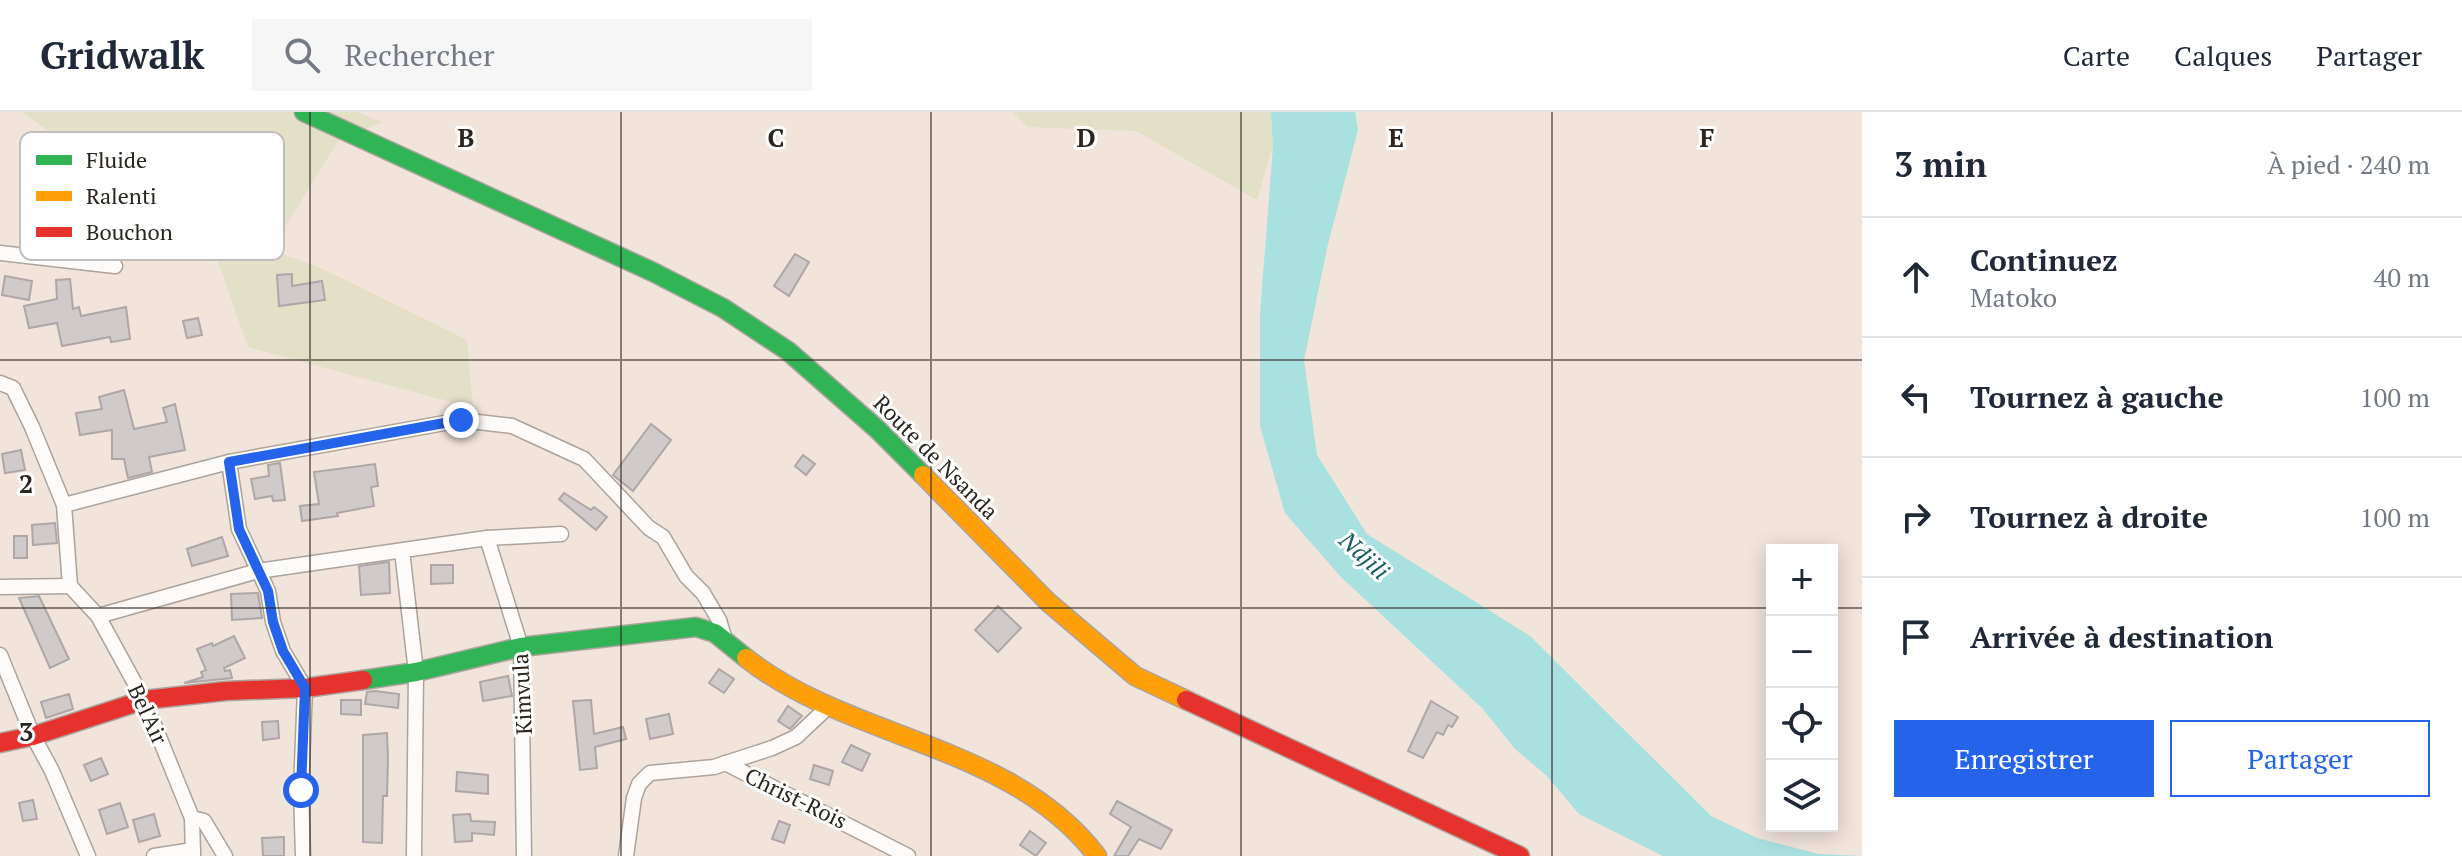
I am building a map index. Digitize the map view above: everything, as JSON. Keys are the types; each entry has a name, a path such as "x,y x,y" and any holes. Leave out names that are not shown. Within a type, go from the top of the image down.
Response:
{"street":[{"name":"Route de Nsanda","path":"304,112 653,272 723,308 788,351 877,429 1048,602 1135,676 1520,856"},
{"path":"0,253 20,255"},
{"path":"62,260 115,266"},
{"path":"0,383 13,388 64,505 70,586 0,587"},
{"path":"64,505 229,462 461,420 512,426 584,459 649,528 663,537 686,576 703,593 719,620 725,640"},
{"path":"229,462 239,529 268,591 273,622 283,651 305,688 301,790 303,856"},
{"path":"98,616 258,571 487,538 561,534"},
{"name":"Kimvula","path":"487,538 521,647 524,856"},
{"path":"402,551 416,672 414,856"},
{"name":"Bel'Air","path":"70,586 98,616 144,700 192,818 193,853"},
{"path":"0,743 33,736 144,700 226,691 305,688 416,672 521,647 696,627 715,633 769,676 829,706 947,751 1000,779 1048,807 1078,831 1097,856"},
{"path":"0,655 88,856"},
{"path":"626,856 634,798 645,777 657,770 714,767 796,737 829,706"},
{"name":"Christ-Rois","path":"725,763 908,856"},
{"path":"192,818 204,821 225,856"},
{"path":"154,856 193,853"}],"shaded area":[{"path":"22,112 357,112 382,122 338,141 284,229 284,132 50,132"},
{"path":"1013,112 1271,112 1273,145 1257,200 1136,131 1028,127"},
{"path":"284,255 323,269 467,340 473,408 248,347 218,260 284,260"}],"water":[{"name":"Ndjili","path":"1271,112 1355,112 1358,130 1328,244 1304,360 1317,455 1367,534 1530,636 1711,816 1757,838 1819,854 1862,856 1663,856 1579,814 1546,775 1515,749 1483,709 1341,577 1285,513 1260,426 1260,314 1273,146"}],"building":[{"path":"795,254 809,262 789,296 774,286"},
{"path":"292,274 292,286 322,281 325,300 279,306 277,275"},
{"path":"5,276 32,281 29,300 2,295"},
{"path":"70,279 73,309 79,307 81,316 126,307 130,339 111,342 110,337 62,346 57,323 29,328 24,306 57,299 56,280"},
{"path":"198,318 202,335 187,338 183,321"},
{"path":"124,390 134,429 167,422 163,408 175,404 185,450 149,457 152,472 128,478 124,459 112,459 112,430 80,435 76,413 102,409 99,397"},
{"path":"651,424 671,440 633,491 613,475"},
{"path":"21,450 25,470 5,473 2,454"},
{"path":"803,455 815,464 806,475 795,466"},
{"path":"280,463 285,500 273,501 272,496 255,499 251,479 269,476 268,465"},
{"path":"375,464 378,486 371,487 374,506 337,513 338,516 302,521 300,506 319,504 314,472"},
{"path":"564,493 607,517 596,530 559,499"},
{"path":"55,523 57,543 33,545 32,525"},
{"path":"14,536 27,536 27,558 14,558"},
{"path":"222,537 228,556 192,566 187,549"},
{"path":"389,562 390,593 361,595 359,566"},
{"path":"431,565 453,565 453,583 431,584"},
{"path":"258,593 262,618 232,620 231,594"},
{"path":"39,596 69,659 50,668 19,598"},
{"path":"998,606 1021,628 998,652 975,630"},
{"path":"234,636 245,658 224,668 225,671 230,670 232,678 184,683 203,677 201,672 206,670 197,649 212,643 213,646"},
{"path":"719,669 734,679 724,693 709,683"},
{"path":"508,676 512,696 483,701 480,682"},
{"path":"367,692 399,694 398,708 365,704"},
{"path":"69,694 73,709 46,718 41,702"},
{"path":"341,700 361,700 361,715 341,714"},
{"path":"591,700 594,734 623,727 626,739 595,747 597,768 580,770 573,701"},
{"path":"1431,701 1458,717 1452,727 1448,725 1443,735 1437,732 1423,758 1408,751"},
{"path":"788,706 802,716 790,729 778,721"},
{"path":"669,714 673,734 650,739 646,719"},
{"path":"278,721 279,738 263,740 262,722"},
{"path":"387,733 387,796 383,796 382,843 363,842 363,735"},
{"path":"851,745 870,754 862,771 842,762"},
{"path":"101,758 108,774 91,781 84,765"},
{"path":"814,765 833,771 829,785 810,779"},
{"path":"457,772 488,775 488,794 456,791"},
{"path":"33,800 37,819 23,821 19,803"},
{"path":"1117,801 1172,830 1161,849 1139,839 1128,856 1114,856 1131,827 1110,814"},
{"path":"120,803 128,827 107,834 99,810"},
{"path":"154,814 160,836 139,842 133,820"},
{"path":"470,814 471,821 495,822 494,835 472,833 472,841 455,842 453,815"},
{"path":"779,821 790,825 784,843 772,839"},
{"path":"1030,831 1046,843 1036,856 1020,845"},
{"path":"284,837 284,856 263,856 262,838"}],"traffic: fast":[{"path":"304,112 653,272 723,308 788,351 877,429 923,475"},
{"path":"363,680 416,672 521,647 696,627 715,633 746,658"}],"traffic: slow":[{"path":"923,475 1048,602 1135,676 1186,700"},
{"path":"746,658 788,686 833,708 976,766 1021,789 1062,818 1097,856"}],"traffic: jam":[{"path":"0,743 33,736 144,700 226,691 305,688 363,680"},
{"path":"1186,700 1520,856"}],"route":[{"path":"301,790 305,688 283,651 273,622 268,591 239,529 229,462 461,420"}]}
